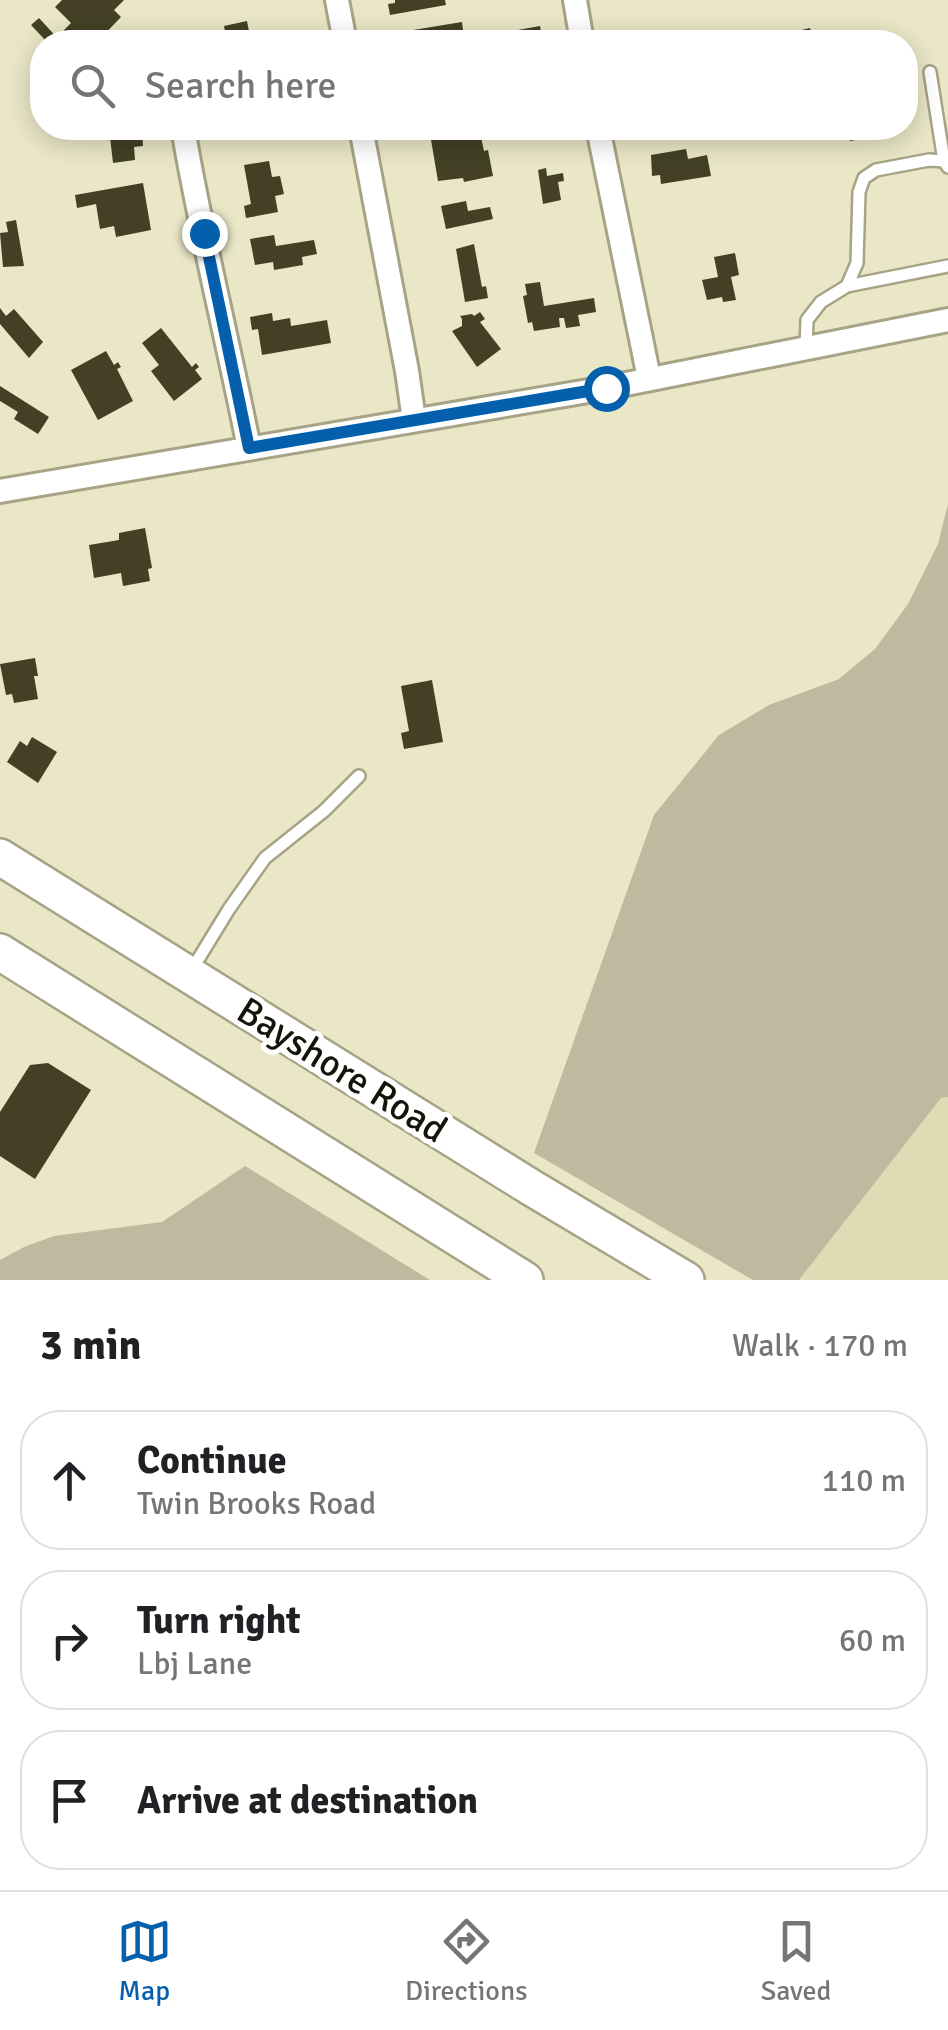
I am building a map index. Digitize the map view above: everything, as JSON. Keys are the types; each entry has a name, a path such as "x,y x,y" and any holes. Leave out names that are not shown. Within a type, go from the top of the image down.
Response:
{"main road":[{"name":"Bayshore Road","path":"0,857 686,1280"},
{"path":"0,952 525,1280"}],"street":[{"path":"338,0 344,30"},
{"path":"575,0 580,30"},
{"path":"184,140 249,448"},
{"path":"363,140 414,420"},
{"path":"600,140 649,378"},
{"path":"0,491 606,388 948,320"}],"lane":[{"path":"846,286 857,263 859,192 864,178 876,170 929,160 946,164 930,72"},
{"path":"806,348 806,320 821,302 846,286 948,266"},
{"path":"189,974 265,858 324,811 359,776"}],"shaded area":[{"path":"948,504 948,1097 941,1098 799,1280 753,1280 534,1153 654,815 719,735 769,705 839,679 875,649 908,604 938,544"},
{"path":"948,1097 948,1280 799,1280 941,1098"},
{"path":"245,1166 430,1280 0,1280 0,1260 24,1247 54,1236 162,1222"}],"building":[{"path":"62,0 124,0 114,10 121,17 109,30 64,30 71,23 55,7"},
{"path":"395,0 445,0 446,5 390,15 388,4"},
{"path":"39,18 50,30 36,30 31,25"},
{"path":"247,21 249,30 225,30 224,26"},
{"path":"462,22 463,30 413,30"},
{"path":"110,140 143,140 143,146 134,147 135,160 113,163"},
{"path":"431,140 482,140 484,151 488,150 493,176 464,182 463,178 438,181"},
{"path":"686,149 688,159 707,155 711,176 661,184 660,175 652,176 651,155"},
{"path":"269,161 272,177 280,176 284,194 275,196 278,212 246,218 244,206 251,204 244,165"},
{"path":"546,168 547,176 563,173 564,181 558,182 561,200 543,204 538,170"},
{"path":"143,183 151,230 116,237 114,226 100,229 96,204 77,208 75,195"},
{"path":"466,201 468,211 490,207 493,219 446,229 441,206"},
{"path":"16,220 24,266 3,267 0,233 8,232 6,222"},
{"path":"274,235 276,246 314,240 317,254 302,257 303,265 274,270 273,262 255,265 250,239"},
{"path":"474,244 482,287 486,286 488,298 465,302 456,249"},
{"path":"735,253 739,275 731,277 736,300 707,300 702,280 718,277 714,257"},
{"path":"540,282 544,306 594,298 596,312 578,315 580,326 566,328 564,318 559,318 560,327 534,331 532,322 528,323 523,296 527,295 525,284"},
{"path":"0,308 6,316 14,309 43,342 29,358 0,324"},
{"path":"480,312 485,319 480,322 501,349 477,367 452,331 462,326 460,316"},
{"path":"272,313 273,321 290,318 291,326 327,320 331,343 262,355 258,329 252,330 250,317"},
{"path":"161,328 192,367 196,363 199,367 195,370 202,379 174,401 151,371 159,365 142,343"},
{"path":"106,351 114,365 118,362 121,367 117,369 133,401 98,420 71,370"},
{"path":"0,386 49,417 38,434 14,419 18,412 0,401"},
{"path":"145,528 152,568 148,569 150,581 123,586 121,573 94,578 89,545 119,540 119,533"},
{"path":"35,658 38,699 14,703 12,694 6,695 0,664"},
{"path":"432,680 443,742 404,749 401,733 409,731 401,686"},
{"path":"32,737 57,752 38,783 7,762 20,741 27,746"},
{"path":"48,1063 91,1090 35,1179 0,1156 0,1112 30,1065"}],"route":[{"path":"204,233 249,448 606,388"}]}
